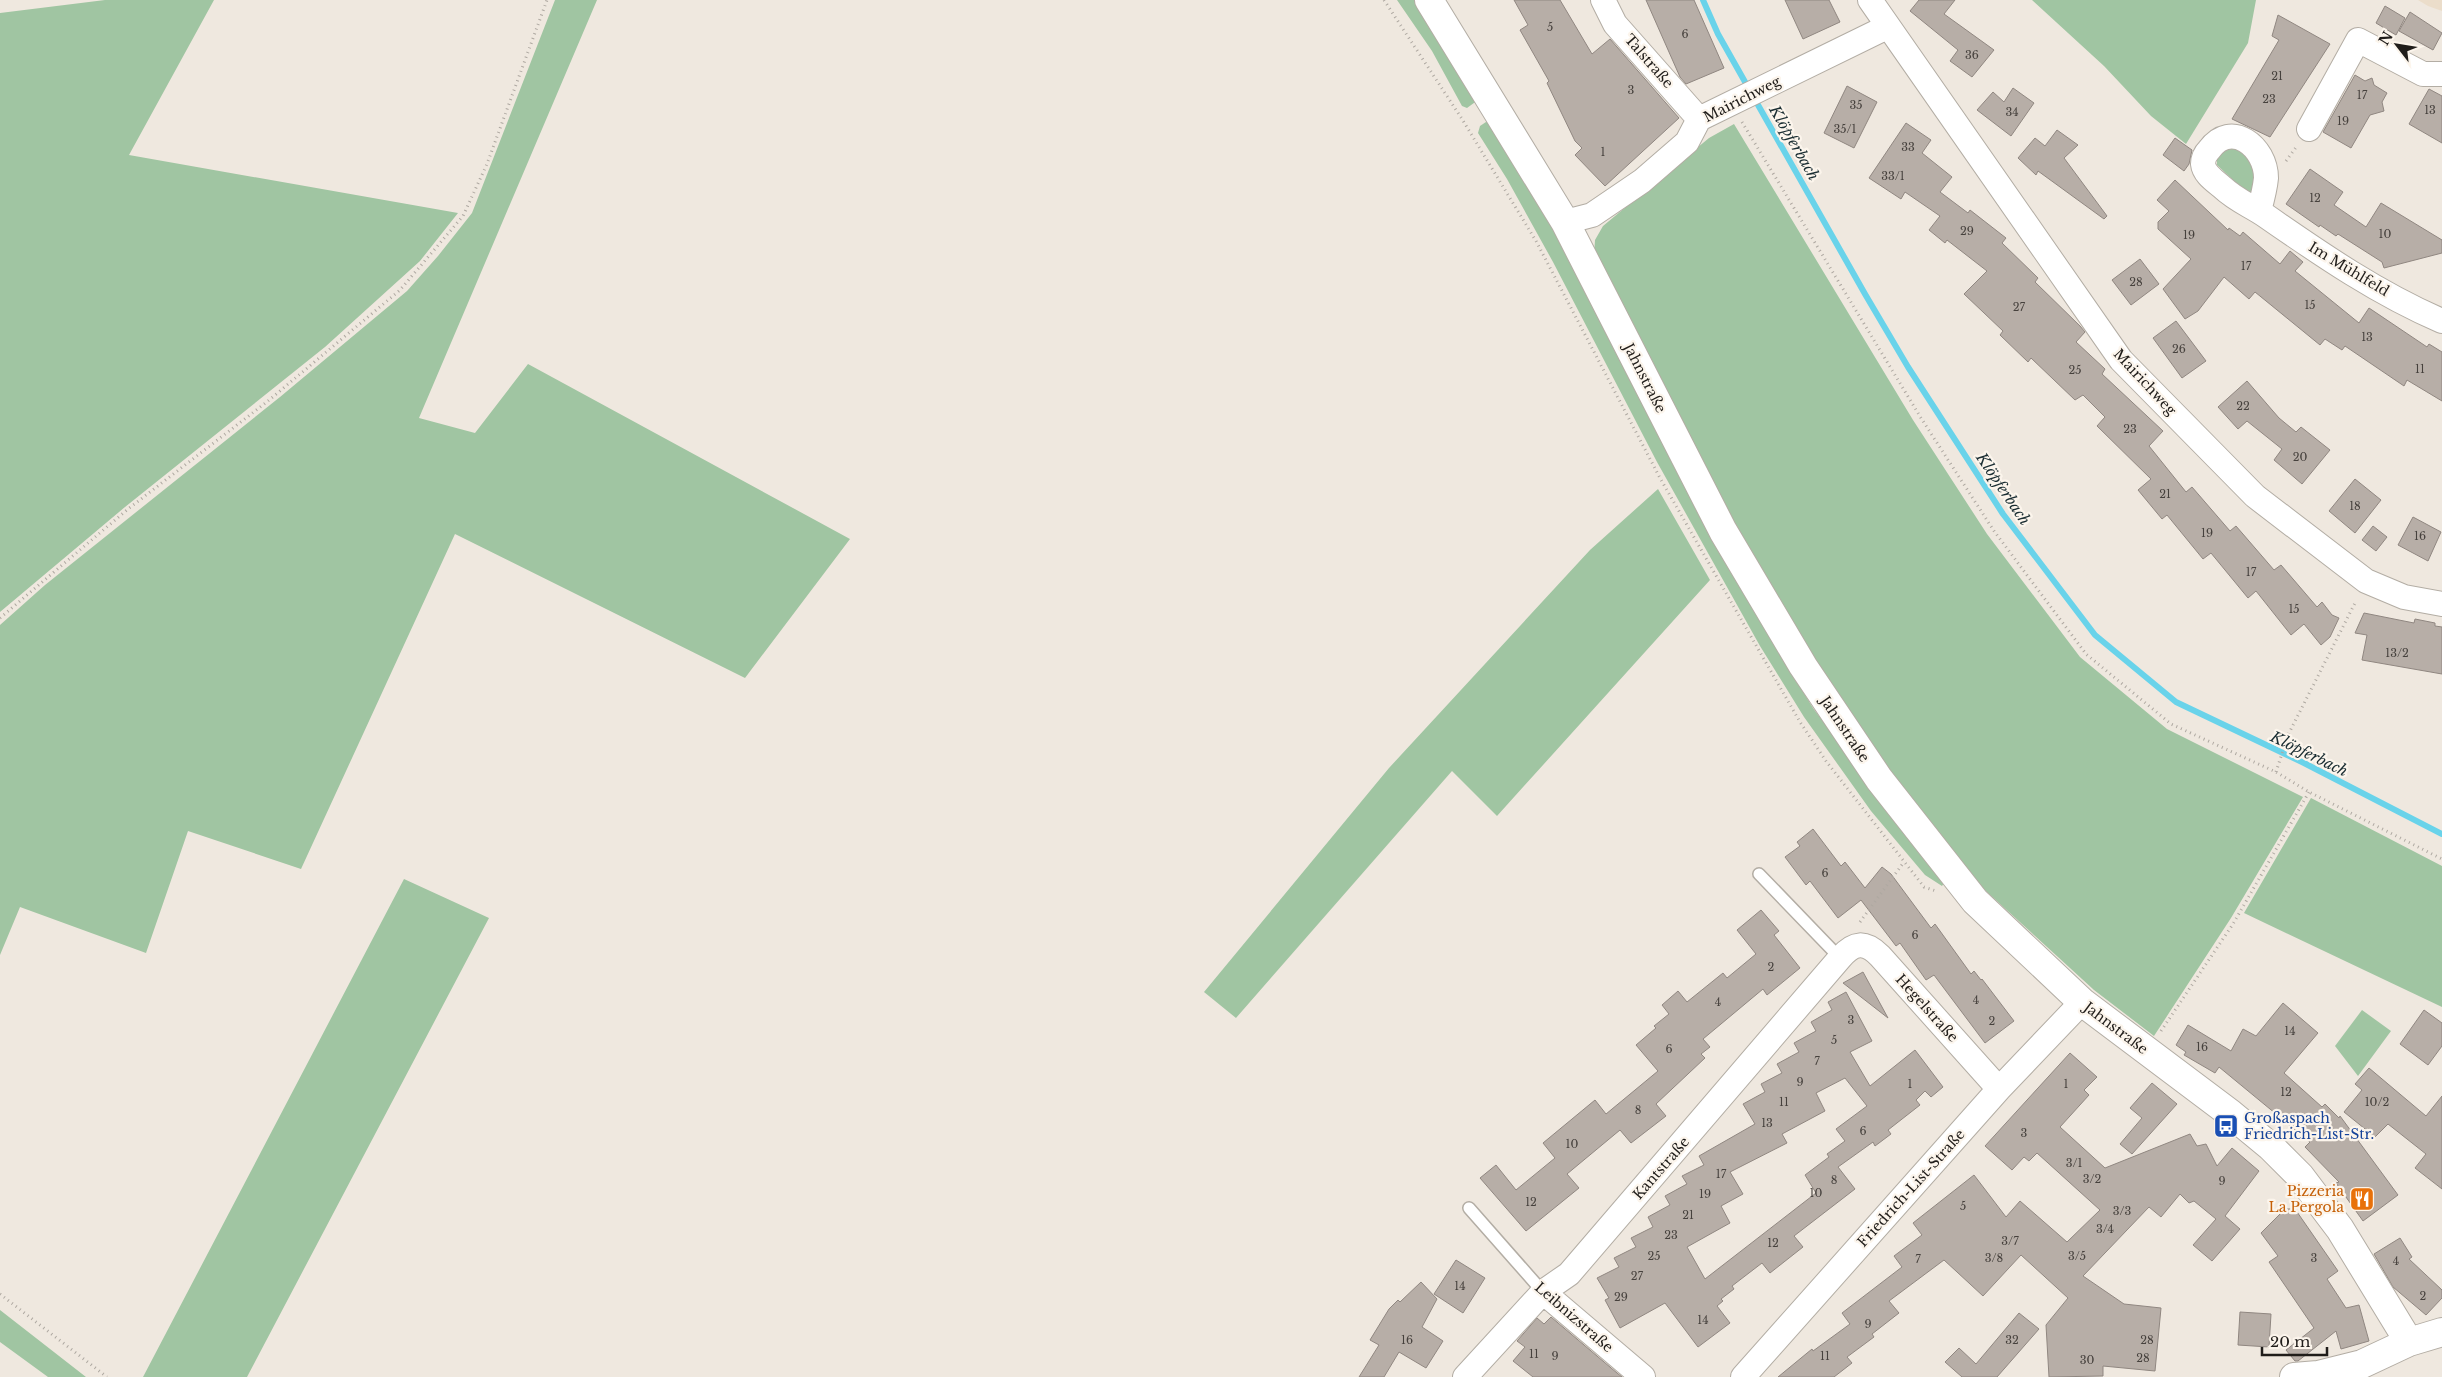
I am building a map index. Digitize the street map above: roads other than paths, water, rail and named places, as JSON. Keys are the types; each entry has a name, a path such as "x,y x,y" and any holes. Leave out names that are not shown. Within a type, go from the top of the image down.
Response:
{"street":[{"name":"Jahnstraße","path":"1428,0 1565,222 1723,531 1803,666 1879,779 1975,901 2082,1002 2244,1125 2271,1147 2300,1176 2340,1229 2409,1342"},
{"name":"Talstraße","path":"1603,0 1615,24 1699,119"},
{"name":"Mairichweg","path":"1870,0 2121,360 2255,496 2366,581 2404,598 2442,604"},
{"name":"Mairichweg","path":"1565,222 1592,215 1642,181 1687,142 1699,119 1887,27"},
{"path":"2308,129 2358,40 2423,74 2442,74"},
{"name":"Im Mühlfeld","path":"2259,212 2266,176 2261,156 2246,140 2237,136 2215,142 2204,156 2203,165 2209,176 2236,200 2259,212 2335,264 2442,321"},
{"name":"Hegelstraße","path":"1847,952 1862,945 1873,949 1999,1089"},
{"name":"Kantstraße","path":"1465,1377 1543,1292 1569,1274 1847,952"},
{"name":"Friedrich-List-Straße","path":"1744,1377 1999,1089 2082,1002"},
{"name":"Leibnizstraße","path":"1543,1292 1643,1377"},
{"path":"2294,1377 2362,1371 2409,1342 2442,1332"}],"lane":[{"path":"1759,874 1847,952"},
{"name":"Leibnizstraße","path":"1470,1208 1543,1292"}],"waterway":[{"name":"Klöpferbach","path":"1703,0 1718,34 1908,367 2003,514 2095,635 2176,702 2304,763 2442,834"}],"place":[{"name":"Großaspach Friedrich-List-Str.","path":"2226,1126"},
{"name":"Pizzeria La Pergola","path":"2362,1199"}]}
